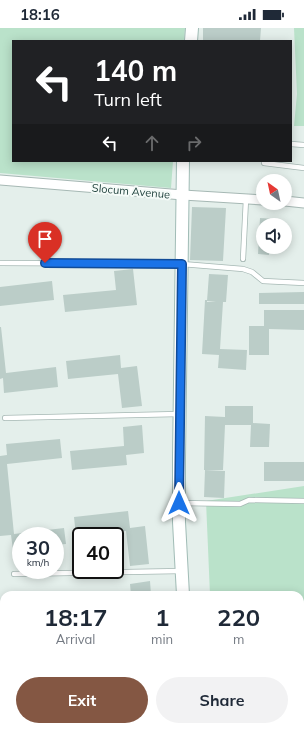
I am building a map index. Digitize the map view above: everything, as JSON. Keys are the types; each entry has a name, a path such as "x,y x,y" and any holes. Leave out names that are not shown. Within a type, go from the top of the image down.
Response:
{"street":[{"path":"191,40 192,28"},
{"path":"183,162 179,503 183,591"},
{"name":"Slocum Avenue","path":"0,180 256,200"},
{"path":"292,201 304,202"}],"lane":[{"path":"292,144 304,145"},
{"path":"264,162 304,168"},
{"path":"243,259 246,199"},
{"path":"0,263 182,264 243,269 252,272 263,281 304,282"},
{"path":"5,418 180,414"},
{"path":"179,503 240,504 249,500 304,501"},
{"path":"64,573 182,571"}],"green space":[{"path":"0,28 185,28 184,40 12,40 12,162 173,162 171,188 0,173"},
{"path":"294,28 304,28 304,126 294,126 297,94"},
{"path":"304,486 304,591 210,591 206,501"}],"building":[{"path":"203,28 261,28 260,40 203,40"},
{"path":"192,207 226,208 223,261 190,260"},
{"path":"133,269 137,305 65,312 63,295 116,290 114,271"},
{"path":"209,274 228,275 226,302 223,302 220,349 247,350 246,370 218,368 219,355 202,354 205,300 207,301"},
{"path":"52,281 54,300 0,306 0,287"},
{"path":"304,292 304,304 259,304 259,293"},
{"path":"264,310 304,310 304,330 269,329 269,355 249,355 249,326 264,326"},
{"path":"0,327 6,373 56,367 58,387 4,393 3,378 0,379"},
{"path":"120,355 121,368 137,366 142,406 122,408 118,374 68,379 66,361"},
{"path":"225,406 253,406 253,423 270,424 269,447 250,447 251,425 225,425 223,470 204,470 205,416 225,417"},
{"path":"142,425 144,453 126,455 127,465 72,470 70,451 124,446 123,427"},
{"path":"60,439 62,458 7,464 13,527 12,527 12,542 11,535 0,536 0,456 7,455 6,444"},
{"path":"264,462 304,462 304,481 264,481"},
{"path":"205,470 225,471 224,498 204,497"},
{"path":"128,511 130,528 145,526 149,564 130,566 126,531 124,531 124,527 75,527 74,517"},
{"path":"64,528 66,544 64,544"},
{"path":"150,581 151,591 131,591 130,584"}],"route":[{"path":"45,263 182,264 179,503"}]}
